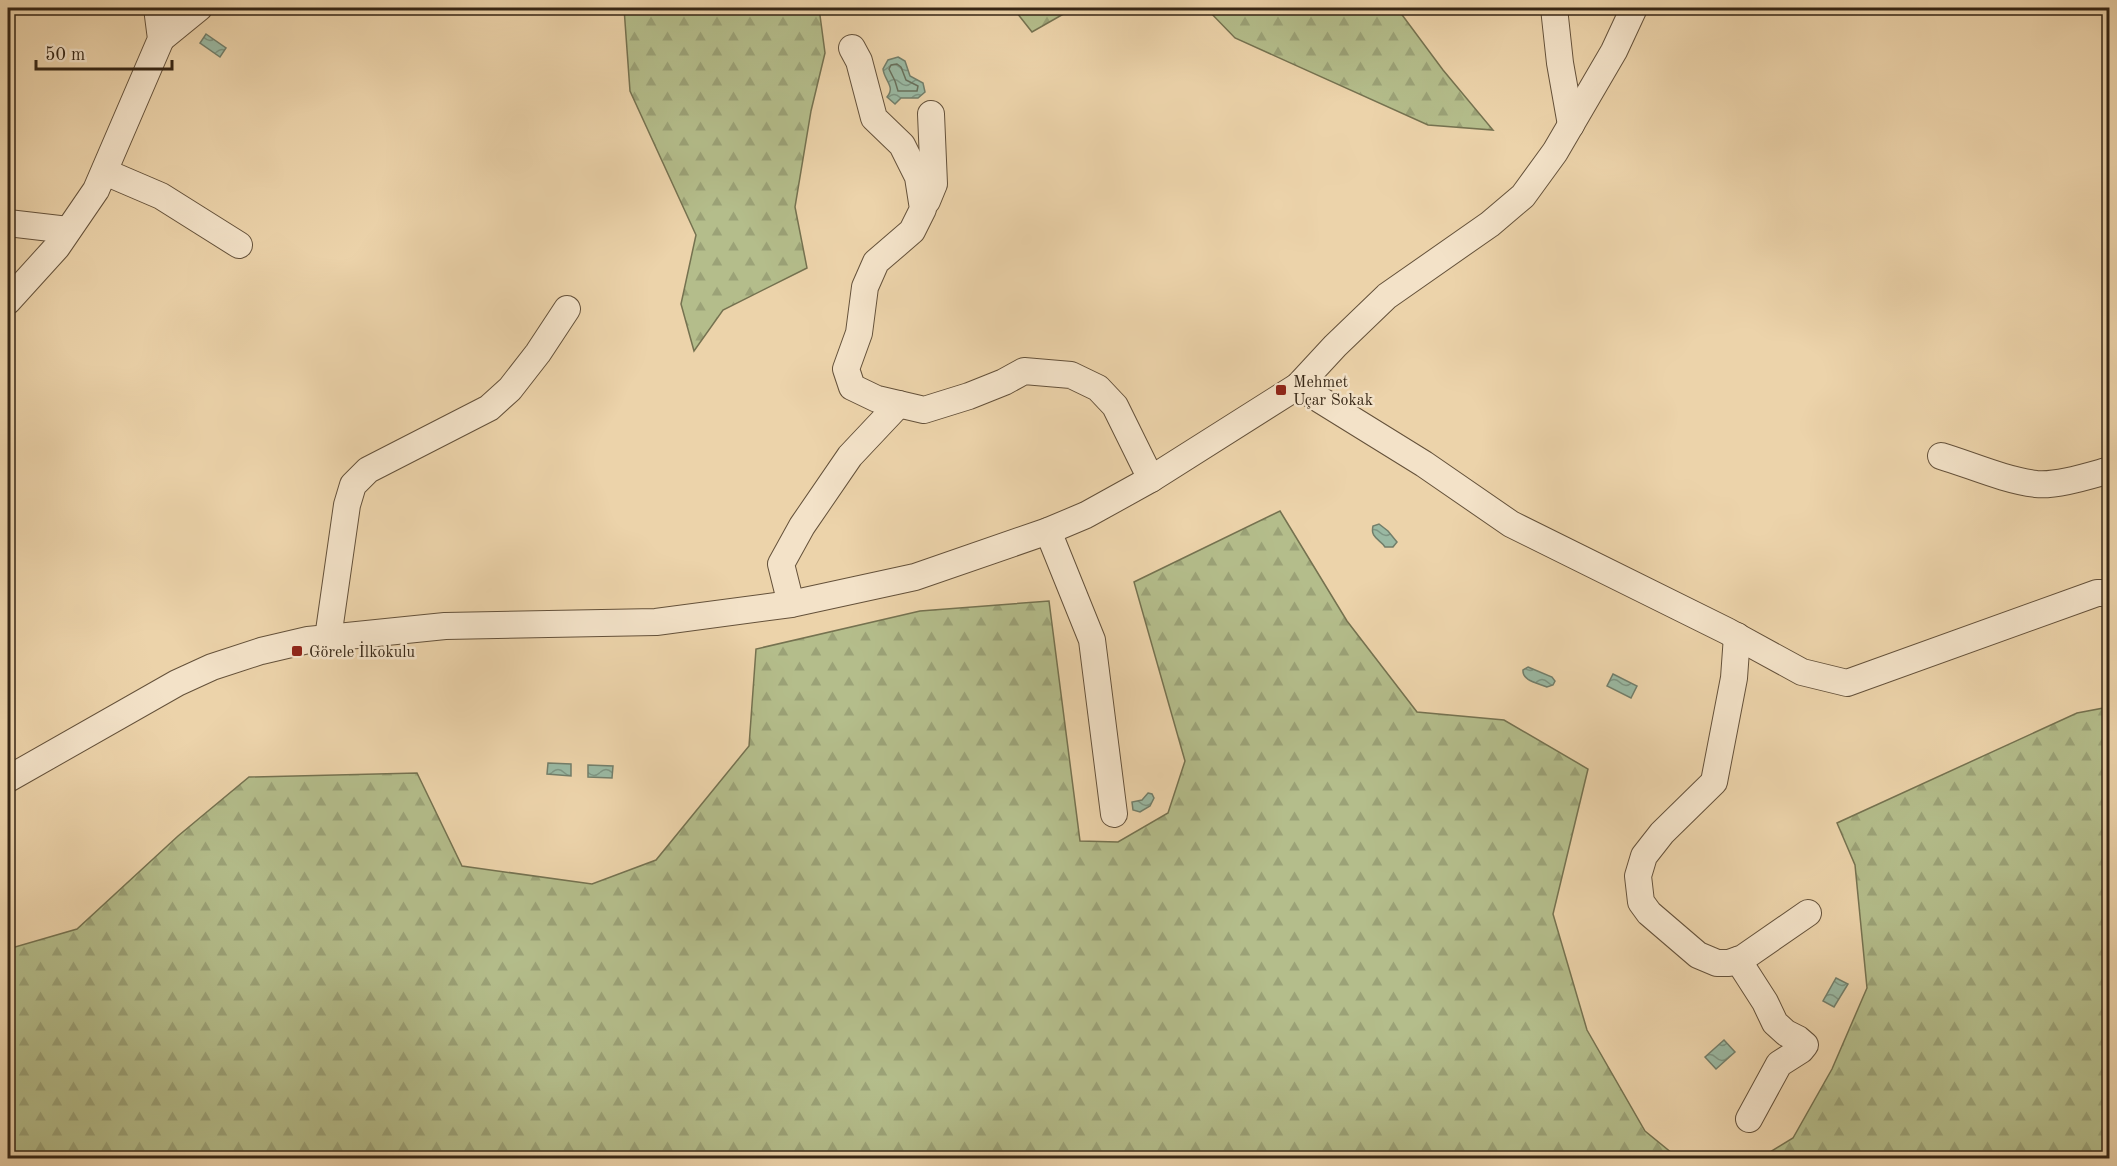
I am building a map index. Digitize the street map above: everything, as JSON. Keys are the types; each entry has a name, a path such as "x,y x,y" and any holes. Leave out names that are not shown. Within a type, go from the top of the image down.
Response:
{"street":[{"path":"157,8 161,39"},
{"path":"8,301 57,247 96,190 161,39 199,8"},
{"path":"1554,8 1560,63 1571,125"},
{"path":"8,779 146,699 194,675 261,651 308,640 444,626 656,622 791,604 915,577 1048,531 1086,515 1151,479 1298,386 1335,346 1387,296 1490,224 1523,196 1555,152 1571,125 1614,51 1634,8"},
{"path":"852,48 859,61 874,118 902,146 918,177 923,209"},
{"path":"931,114 934,184 912,231 876,262 865,287 859,333 846,369 852,387 877,399 924,410 969,396 1024,371 1071,375 1098,388 1115,406 1151,479"},
{"path":"105,172 161,195 240,245"},
{"path":"8,223 68,230"},
{"path":"328,638 347,505 353,485 368,470 489,408 510,389 567,309"},
{"path":"1298,386 1424,464 1511,524 1737,636 1802,672 1847,683 2097,593 2109,592"},
{"path":"791,604 781,564 802,526 850,456 899,404"},
{"path":"1941,456 2037,484 2069,480 2109,470"},
{"path":"1048,531 1092,640 1114,814"},
{"path":"1737,636 1734,678 1714,782 1662,832 1644,856 1638,876 1641,902 1648,913 1698,955 1717,963 1738,960 1808,913"},
{"path":"1738,960 1765,1002 1775,1023 1786,1034 1805,1045 1779,1064 1749,1119"}],"green space":[{"path":"624,8 819,8 825,53 811,111 795,207 807,268 723,310 694,351 681,304 696,235 630,91"},
{"path":"1013,8 1067,8 1067,12 1032,32"},
{"path":"1206,8 1397,8 1443,70 1493,130 1428,125 1235,38"},
{"path":"1280,511 1347,621 1417,712 1504,720 1588,769 1553,914 1587,1030 1645,1131 1678,1158 8,1158 8,949 77,929 178,836 249,777 417,773 462,866 592,884 656,860 749,746 756,649 920,611 1049,601 1080,841 1118,842 1168,813 1185,761 1134,582"},
{"path":"2109,707 2109,1158 1760,1158 1793,1138 1832,1069 1867,988 1855,865 1837,823 2077,713"}],"water":[{"path":"206,34 226,48 220,57 200,43"},
{"path":"898,57 905,61 910,76 923,83 925,92 918,98 901,98 895,104 887,97 890,87 883,69 888,60"},
{"path":"1379,524 1397,542 1393,547 1385,547 1374,536 1373,526"},
{"path":"1528,667 1552,677 1555,681 1553,685 1547,687 1525,677 1523,670"},
{"path":"1613,674 1637,686 1631,698 1607,686"},
{"path":"548,763 571,764 571,776 547,774"},
{"path":"588,765 613,766 612,778 588,777"},
{"path":"1148,793 1154,798 1150,806 1140,812 1133,810 1132,802 1142,800"},
{"path":"1836,978 1848,984 1834,1007 1823,1001"},
{"path":"1724,1040 1735,1052 1716,1069 1705,1057"}],"place":[{"name":"Mehmet Uçar Sokak","path":"1281,390"},
{"name":"Görele İlkokulu","path":"297,651"}]}
